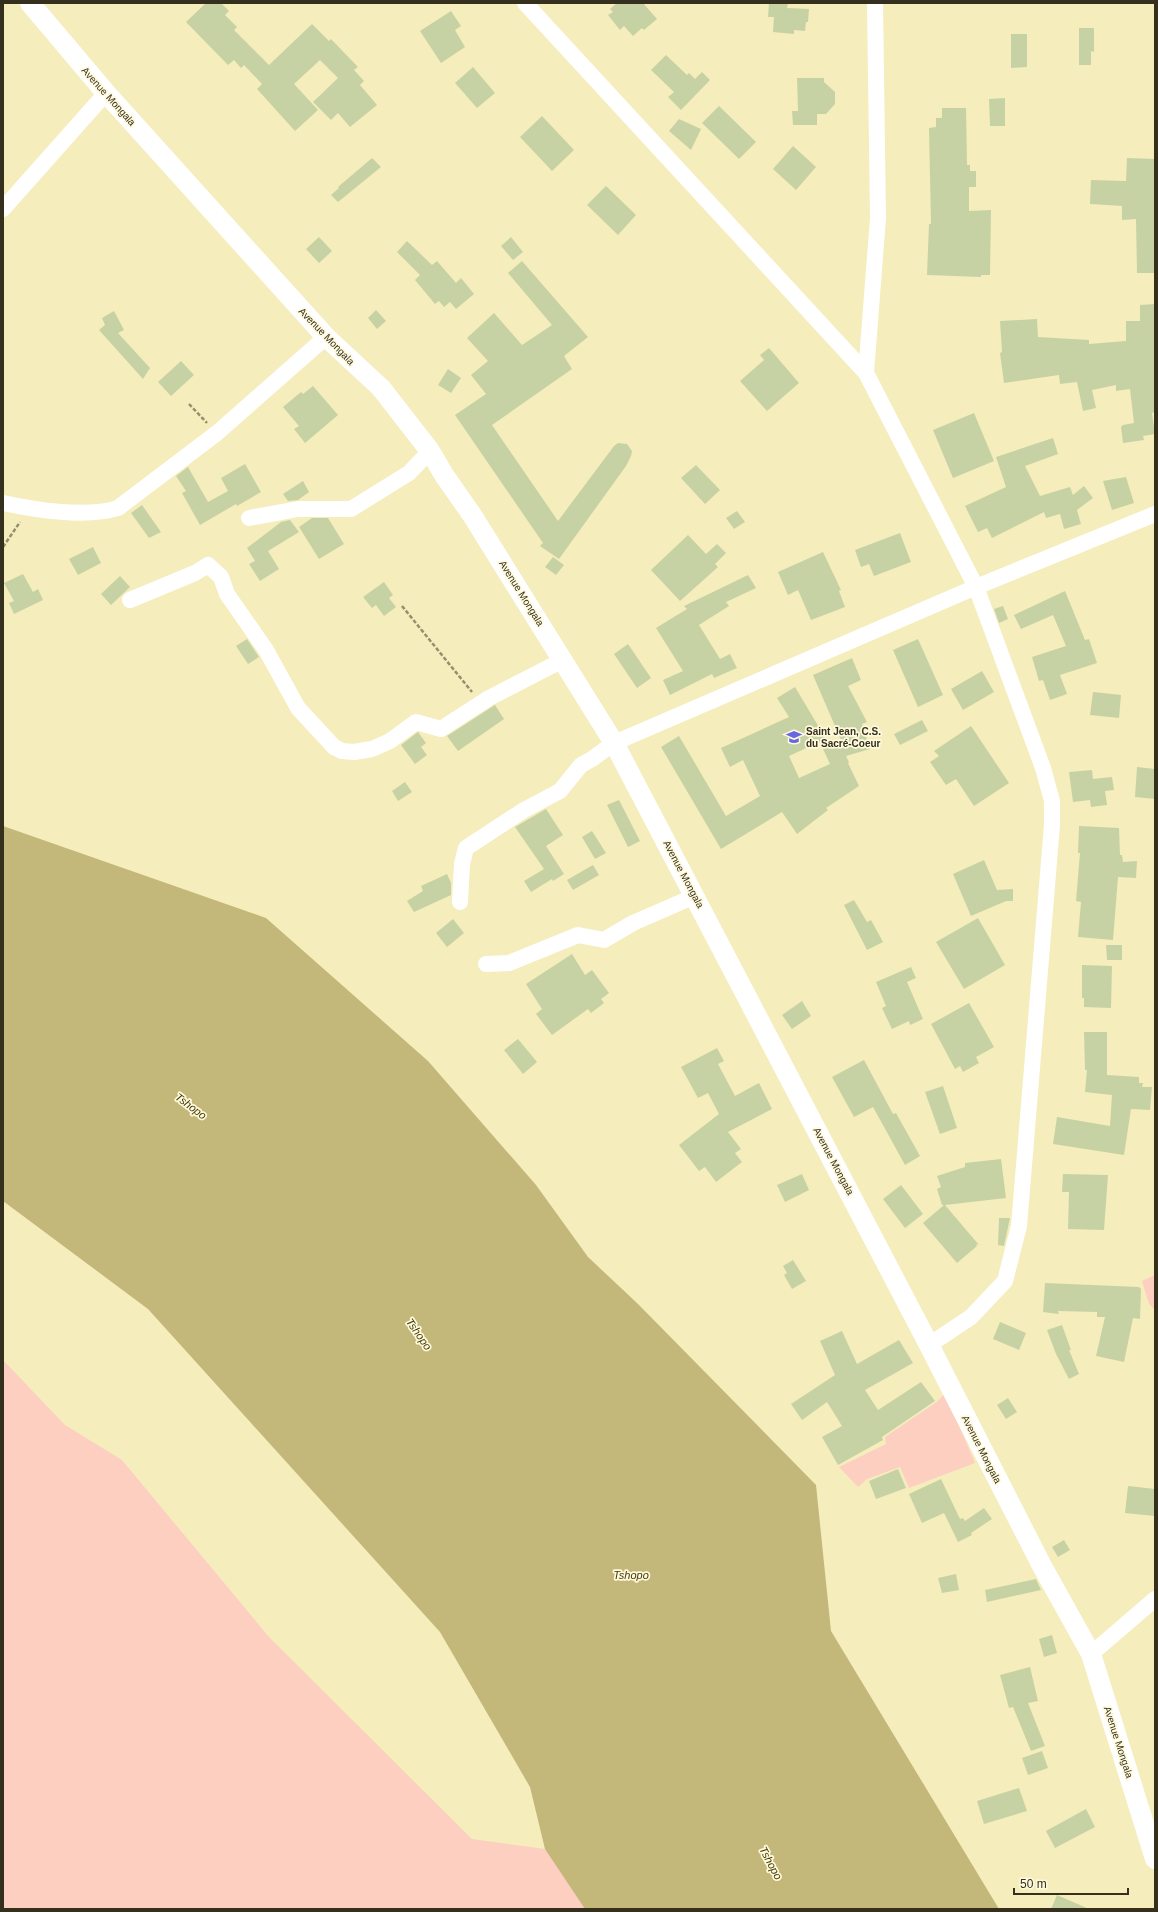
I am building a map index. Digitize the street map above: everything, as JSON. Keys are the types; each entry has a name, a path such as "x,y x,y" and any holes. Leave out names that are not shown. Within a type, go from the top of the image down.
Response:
{"street":[{"name":"Avenue Mongala","path":"30,3 106,92 326,337 381,388 430,451 614,743 929,1345 1042,1566 1091,1654 1155,1859"},
{"path":"525,3 866,373 976,587 1043,768 1052,801 1052,825 1019,1226 1005,1280 971,1317 929,1345"},
{"path":"866,373 878,218 875,3"},
{"path":"3,209 106,92"},
{"path":"3,503 30,509 92,512 106,512 118,508 217,433 326,337"},
{"path":"249,518 298,509 351,509 409,473 430,451"},
{"path":"460,902 462,864 466,848 524,810 560,791 581,765 614,743 976,587 1155,514"},
{"path":"130,600 195,573 208,565 221,577 227,594 266,650 298,708 334,747 342,751 354,752 372,749 390,741 416,722 441,729 481,703 563,660"},
{"path":"486,964 509,963 578,935 604,940 633,923 695,896"},
{"path":"1091,1654 1155,1599"}],"path":[{"path":"189,404 217,433"},
{"path":"3,547 30,509"},
{"path":"402,606 481,703"}],"shaded area":[{"path":"1155,1275 1155,1310 1149,1304 1142,1281"},
{"path":"3,1360 65,1425 122,1460 269,1637 472,1839 545,1849 602,1909 3,1909"},
{"path":"945,1393 975,1463 909,1488 900,1467 867,1479 858,1487 839,1467 886,1444 885,1437 938,1401"}],"water":[{"name":"Tshopo","path":"3,826 266,918 428,1061 536,1185 588,1257 638,1304 816,1485 831,1631 999,1909 585,1909 545,1849 530,1787 440,1632 148,1309 3,1201"}],"building":[{"path":"206,3 221,3 229,11 225,15 237,27 234,30 269,65 312,24 329,41 331,39 358,67 354,70 364,81 360,85 377,105 350,127 338,113 331,120 313,102 338,78 320,60 294,84 318,110 295,131 257,89 262,84 244,65 241,68 234,60 228,65 186,22"},
{"path":"617,3 643,3 657,19 644,30 642,28 633,36 624,26 620,30 608,15 613,12 610,9"},
{"path":"769,3 788,3 787,8 809,9 808,22 806,22 805,31 794,30 794,34 773,32 774,17 768,17"},
{"path":"451,11 461,26 455,30 465,47 441,63 420,31"},
{"path":"1079,28 1094,28 1094,52 1091,51 1091,65 1079,65"},
{"path":"1011,34 1027,34 1027,67 1011,68"},
{"path":"666,55 687,75 689,73 695,79 702,72 710,80 681,110 668,97 674,92 651,70"},
{"path":"473,67 495,93 477,108 455,83"},
{"path":"797,78 824,78 824,82 835,92 835,104 826,114 817,114 817,125 793,125 792,111 798,111"},
{"path":"1005,98 1005,126 990,126 989,99"},
{"path":"719,106 756,142 739,159 702,123"},
{"path":"942,108 966,108 967,165 970,165 970,171 976,171 976,187 969,187 969,211 991,210 990,275 981,275 981,277 927,275 929,224 931,224 929,128 936,127 936,118 942,118"},
{"path":"542,116 574,150 552,171 520,137"},
{"path":"679,119 701,129 691,150 669,131"},
{"path":"793,146 816,167 796,190 773,169"},
{"path":"372,158 381,167 338,202 331,195 339,188 338,187"},
{"path":"1127,158 1155,159 1155,273 1137,273 1136,219 1122,220 1122,206 1090,204 1091,180 1126,181"},
{"path":"606,186 636,215 618,235 587,205"},
{"path":"319,237 332,251 319,263 306,249"},
{"path":"511,237 523,252 513,260 501,246"},
{"path":"407,241 432,265 437,261 456,283 461,278 474,294 456,309 450,302 444,307 439,301 435,304 415,280 420,275 397,252"},
{"path":"522,261 588,337 564,356 572,369 492,425 558,521 614,446 618,443 627,444 632,451 626,466 559,559 540,546 543,543 455,415 486,394 471,375 488,361 467,338 494,313 522,345 552,325 508,273"},
{"path":"1155,304 1155,412 1152,413 1155,434 1143,436 1144,440 1123,443 1121,427 1123,425 1134,423 1130,389 1116,391 1116,385 1092,390 1096,408 1083,411 1077,382 1060,384 1059,375 1004,383 1000,353 1002,352 1000,321 1037,319 1038,337 1089,340 1089,344 1126,341 1126,321 1140,321 1140,305"},
{"path":"376,310 386,321 377,329 368,318"},
{"path":"114,311 124,330 118,333 150,368 143,379 99,330 105,325 102,318"},
{"path":"769,348 799,383 767,411 740,381 764,360 760,355"},
{"path":"181,361 194,375 171,396 158,382"},
{"path":"448,369 461,378 451,393 438,385"},
{"path":"313,386 338,415 305,443 294,429 299,426 283,407 301,392 303,394"},
{"path":"974,413 994,461 953,478 933,430"},
{"path":"1053,438 1058,454 1025,466 1040,496 1070,487 1073,495 1084,486 1093,498 1077,510 1081,524 1064,529 1060,514 1046,518 1044,512 992,538 987,528 978,532 965,506 1006,487 996,457"},
{"path":"245,464 261,492 237,506 236,504 200,525 182,493 186,491 176,476 188,467 208,502 228,491 221,478"},
{"path":"696,465 720,490 705,504 681,478"},
{"path":"1126,477 1134,503 1112,510 1103,481"},
{"path":"303,481 309,492 298,500 288,501 283,494"},
{"path":"142,505 161,532 149,538 131,513"},
{"path":"737,511 745,522 734,529 726,518"},
{"path":"312,518 328,518 344,544 319,559 299,527"},
{"path":"290,520 299,532 268,551 279,569 260,581 249,564 255,561 247,548 281,522"},
{"path":"900,533 911,562 874,576 869,564 861,567 855,550"},
{"path":"688,535 706,554 717,544 726,553 715,564 718,567 680,601 651,570"},
{"path":"93,547 101,563 78,575 69,559"},
{"path":"823,552 841,590 839,591 845,607 811,620 798,590 788,595 778,572"},
{"path":"553,557 564,565 556,575 545,567"},
{"path":"23,574 33,592 38,589 43,600 14,614 9,603 14,601 4,583"},
{"path":"748,575 756,588 726,602 729,606 699,625 720,659 730,654 737,668 714,678 712,674 670,695 663,680 683,671 656,628 687,609 684,606"},
{"path":"120,576 130,587 111,605 101,594"},
{"path":"384,582 393,595 389,598 396,607 384,616 376,605 372,608 363,597"},
{"path":"1065,591 1085,640 1089,639 1097,663 1060,675 1067,694 1050,700 1043,680 1039,681 1032,657 1066,646 1053,615 1021,629 1014,615"},
{"path":"1003,606 1008,619 999,623 994,609"},
{"path":"247,639 259,657 248,664 236,646"},
{"path":"918,639 943,695 918,707 893,650"},
{"path":"628,644 651,678 637,688 614,654"},
{"path":"852,658 861,680 848,686 867,722 862,724 870,749 846,756 859,786 826,808 828,810 797,834 782,812 721,849 661,747 679,736 726,816 760,796 743,760 730,767 721,748 789,717 777,698 795,687 826,739 789,756 799,778 830,764 823,749 841,740 813,675"},
{"path":"982,671 994,692 963,710 951,689"},
{"path":"1093,692 1121,695 1119,718 1090,715"},
{"path":"495,705 504,719 458,751 447,736"},
{"path":"922,720 928,731 900,745 894,734"},
{"path":"971,726 1009,783 974,806 956,779 946,785 930,762 939,756 934,751"},
{"path":"418,732 426,743 421,747 427,755 415,764 401,745"},
{"path":"1137,767 1155,769 1155,799 1135,797"},
{"path":"1092,770 1093,779 1112,777 1114,790 1105,791 1107,805 1091,807 1090,800 1073,802 1069,772"},
{"path":"405,782 412,792 398,801 392,791"},
{"path":"619,800 640,841 628,847 607,805"},
{"path":"546,809 563,835 546,846 564,874 553,881 552,879 531,892 524,881 544,869 515,827"},
{"path":"1079,826 1119,828 1120,855 1122,855 1123,862 1137,861 1136,878 1118,877 1113,940 1078,937 1081,902 1076,901 1080,853 1078,853"},
{"path":"592,831 606,853 595,859 582,837"},
{"path":"984,860 997,890 1013,889 1013,901 1006,901 971,916 953,874"},
{"path":"593,865 599,875 573,890 567,880"},
{"path":"447,874 451,883 451,895 414,912 407,901 423,891 421,886"},
{"path":"854,900 867,922 871,920 883,942 867,950 844,905"},
{"path":"978,918 1005,965 964,989 936,942"},
{"path":"453,919 464,933 447,947 436,933"},
{"path":"1106,945 1122,945 1122,960 1107,960"},
{"path":"572,954 585,975 592,970 609,993 601,999 604,1003 591,1013 588,1009 552,1035 536,1014 542,1009 526,984"},
{"path":"1082,965 1112,966 1111,1008 1084,1007 1084,998 1082,998"},
{"path":"911,967 916,978 907,982 923,1019 910,1025 909,1021 892,1029 882,1008 886,1006 876,982"},
{"path":"802,1001 811,1016 792,1029 782,1015"},
{"path":"969,1003 994,1047 976,1057 979,1063 963,1072 960,1066 955,1069 931,1024"},
{"path":"1084,1032 1107,1032 1107,1075 1139,1077 1139,1083 1143,1083 1142,1087 1152,1087 1150,1110 1131,1109 1124,1155 1053,1144 1057,1117 1110,1126 1112,1095 1085,1092 1087,1070 1085,1070"},
{"path":"518,1039 537,1062 523,1074 504,1050"},
{"path":"717,1048 724,1061 718,1064 735,1096 759,1083 772,1109 728,1132 741,1149 735,1153 742,1162 716,1182 705,1167 699,1171 679,1145 719,1114 708,1093 698,1098 681,1067"},
{"path":"864,1060 893,1114 896,1113 920,1156 905,1165 873,1107 854,1117 832,1077"},
{"path":"943,1086 957,1128 940,1134 925,1092"},
{"path":"1001,1159 1006,1198 945,1205 979,1245 976,1244 977,1246 957,1263 923,1223 944,1205 942,1205 937,1189 941,1187 937,1176 965,1167 965,1163"},
{"path":"802,1174 809,1190 785,1202 777,1185"},
{"path":"1063,1174 1108,1175 1104,1230 1068,1229 1069,1192 1062,1192"},
{"path":"901,1185 923,1214 905,1228 883,1199"},
{"path":"999,1218 1010,1218 1004,1246 998,1245"},
{"path":"793,1260 806,1281 792,1289 784,1275 787,1273 783,1266"},
{"path":"1045,1283 1139,1287 1141,1289 1140,1319 1133,1318 1124,1362 1096,1356 1105,1317 1097,1317 1097,1312 1058,1311 1059,1314 1043,1312"},
{"path":"1000,1322 1026,1333 1019,1350 993,1339"},
{"path":"1062,1325 1071,1350 1069,1350 1079,1374 1069,1379 1056,1354 1047,1330"},
{"path":"842,1331 857,1364 899,1340 913,1363 865,1390 878,1410 921,1382 935,1401 882,1437 883,1440 838,1465 822,1437 842,1426 827,1402 802,1420 791,1404 835,1375 820,1341"},
{"path":"1008,1398 1017,1412 1006,1419 997,1405"},
{"path":"898,1469 906,1488 876,1499 869,1481"},
{"path":"941,1479 960,1519 963,1518 965,1521 984,1508 992,1519 971,1533 972,1535 958,1542 944,1513 922,1523 909,1494"},
{"path":"1128,1486 1155,1489 1155,1516 1125,1513"},
{"path":"1064,1540 1070,1550 1058,1557 1052,1547"},
{"path":"956,1574 959,1590 942,1593 938,1578"},
{"path":"1036,1579 1041,1590 987,1602 985,1590"},
{"path":"1052,1635 1057,1653 1044,1657 1039,1639"},
{"path":"1030,1667 1038,1701 1028,1703 1045,1746 1031,1751 1013,1707 1009,1708 1000,1675"},
{"path":"1042,1751 1048,1768 1028,1775 1022,1758"},
{"path":"1019,1788 1027,1811 984,1824 977,1801"},
{"path":"1086,1809 1095,1827 1055,1848 1046,1831"},
{"path":"1057,1895 1089,1909 1051,1909"}],"place":[{"name":"Saint Jean, C.S. du Sacré-Coeur","path":"794,737"}]}
